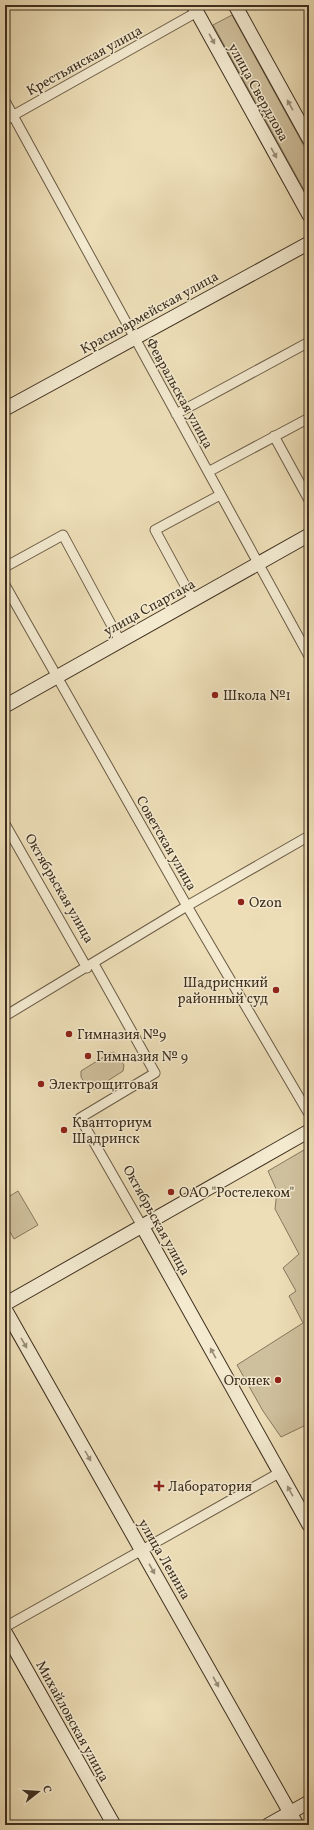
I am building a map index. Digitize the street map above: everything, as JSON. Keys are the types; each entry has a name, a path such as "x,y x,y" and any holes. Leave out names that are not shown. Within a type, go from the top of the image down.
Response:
{"street":[{"name":"улица Свердлова","path":"235,5 309,139"},
{"name":"улица Свердлова","path":"195,9 309,215"},
{"name":"Крестьянская улица","path":"9,118 195,9"},
{"name":"Февральская улица","path":"5,101 9,118 134,338 309,656"},
{"name":"Красноармейская улица","path":"5,409 309,242"},
{"path":"176,414 309,342"},
{"path":"208,472 309,418"},
{"path":"274,436 309,500"},
{"path":"193,600 155,530 220,495"},
{"path":"5,567 63,535 120,641"},
{"name":"улица Спартака","path":"5,706 309,536"},
{"name":"Советская улица","path":"5,585 187,906 309,1114"},
{"name":"Октябрьская улица","path":"5,824 155,1073 80,1118 309,1525"},
{"path":"5,1016 187,906 309,836"},
{"path":"5,1304 309,1131"},
{"name":"улица Ленина","path":"5,1309 297,1825"},
{"path":"5,1627 141,1549 279,1473"},
{"name":"Михайловская улица","path":"5,1632 114,1825"},
{"path":"268,1825 309,1802"}],"shaded area":[{"path":"232,15 309,155 309,199 213,25"},
{"path":"114,1052 124,1065 123,1071 95,1089 89,1089 81,1077 81,1071"},
{"path":"309,1147 309,1430 304,1426 281,1437 263,1411 237,1365 303,1323 289,1296 296,1291 283,1268 299,1254 275,1209 277,1191 268,1171"},
{"path":"18,1191 38,1225 14,1239 5,1223 5,1199"}],"place":[{"name":"Школа №1","path":"215,695"},
{"name":"Ozon","path":"241,902"},
{"name":"Шадриснкий районный суд","path":"276,990"},
{"name":"Гимназия №9","path":"69,1034"},
{"name":"Гимназия № 9","path":"88,1056"},
{"name":"Электрощитовая","path":"41,1084"},
{"name":"Кванториум Шадринск","path":"64,1130"},
{"name":"ОАО \"Ростелеком\"","path":"171,1192"},
{"name":"Огонек","path":"278,1380"},
{"name":"Лаборатория","path":"159,1486"}]}
